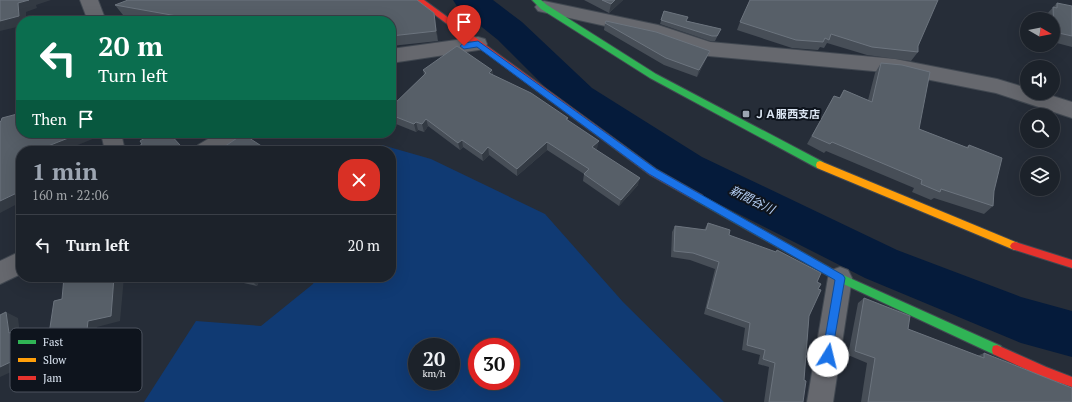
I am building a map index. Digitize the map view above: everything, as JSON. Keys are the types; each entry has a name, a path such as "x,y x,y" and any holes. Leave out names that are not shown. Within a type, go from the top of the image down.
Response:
{"street":[{"path":"89,0 95,16"},
{"path":"419,0 653,172 840,278 1044,372 1072,382"},
{"path":"540,4 658,31 709,49 895,66 997,86 1072,110"},
{"path":"540,4 653,76 829,170 1021,248 1072,264"},
{"path":"396,55 478,44"},
{"path":"214,146 227,138"},
{"path":"0,273 16,265"},
{"path":"820,402 840,278"}],"shaded area":[{"path":"396,149 431,159 545,214 623,302 724,402 144,402 196,321 261,326 314,282 396,282"}],"building":[{"path":"0,0 29,0 18,3 19,16 0,21"},
{"path":"128,0 417,0 434,13 436,31 396,35 396,16 177,16 115,5"},
{"path":"602,0 615,0 611,4"},
{"path":"750,0 938,0 918,46 918,52 872,47 831,34 829,40 825,38 823,42 796,40 740,22"},
{"path":"1057,3 1072,6 1072,36 1060,33 1060,12 1053,12 1053,7 1057,8"},
{"path":"664,11 688,17 686,21 721,29 717,36 712,36 661,20"},
{"path":"606,21 656,32 710,51 699,70 666,58 605,23"},
{"path":"457,46 492,70 489,73 531,93 568,118 566,119 599,141 592,147 640,178 621,200 584,174 589,169 547,142 517,169 488,147 482,154 462,140 458,143 426,119 422,124 416,122 414,124 396,117 396,102 426,73 423,70"},
{"path":"881,63 902,65 930,72 919,129 968,148 969,145 1002,158 994,191 993,206 941,189 940,192 921,184 922,180 832,142 830,144 812,136 834,96 840,98 844,90 872,102"},
{"path":"16,114 16,138 68,138 48,146 16,146 16,193 0,201 0,122 2,118"},
{"path":"145,138 174,138 180,145 139,146 142,144 140,141"},
{"path":"237,138 249,138 261,146 225,146"},
{"path":"708,223 730,230 729,235 776,252 777,250 821,273 817,282 821,284 818,289 821,290 809,316 804,380 806,381 803,402 769,402 775,363 763,359 765,350 747,345 750,323 707,308 719,262 693,253 674,251 675,226 706,230"},
{"path":"64,282 114,282 111,316 88,321 87,328 50,328 54,301 62,299"},
{"path":"864,298 910,316 908,329 984,358 984,353 1072,388 1072,402 868,402 875,358 855,351"},
{"path":"6,312 10,333 10,362 0,367 0,315"}],"waterway":[{"name":"新間谷川","path":"470,0 510,31 579,98 688,169 881,264 1021,320 1072,334"}],"traffic: fast":[{"path":"536,0 544,7 653,76 820,165"},
{"path":"699,198 840,278 997,350"}],"traffic: slow":[{"path":"820,165 1015,246"}],"traffic: jam":[{"path":"419,0 653,172 699,198"},
{"path":"1015,246 1072,264"},
{"path":"997,350 1044,372 1072,382"}],"place":[{"name":"ＪＡ服西支店","path":"746,114"}],"route":[{"path":"464,46 478,44 653,172 840,278 828,356"}]}
